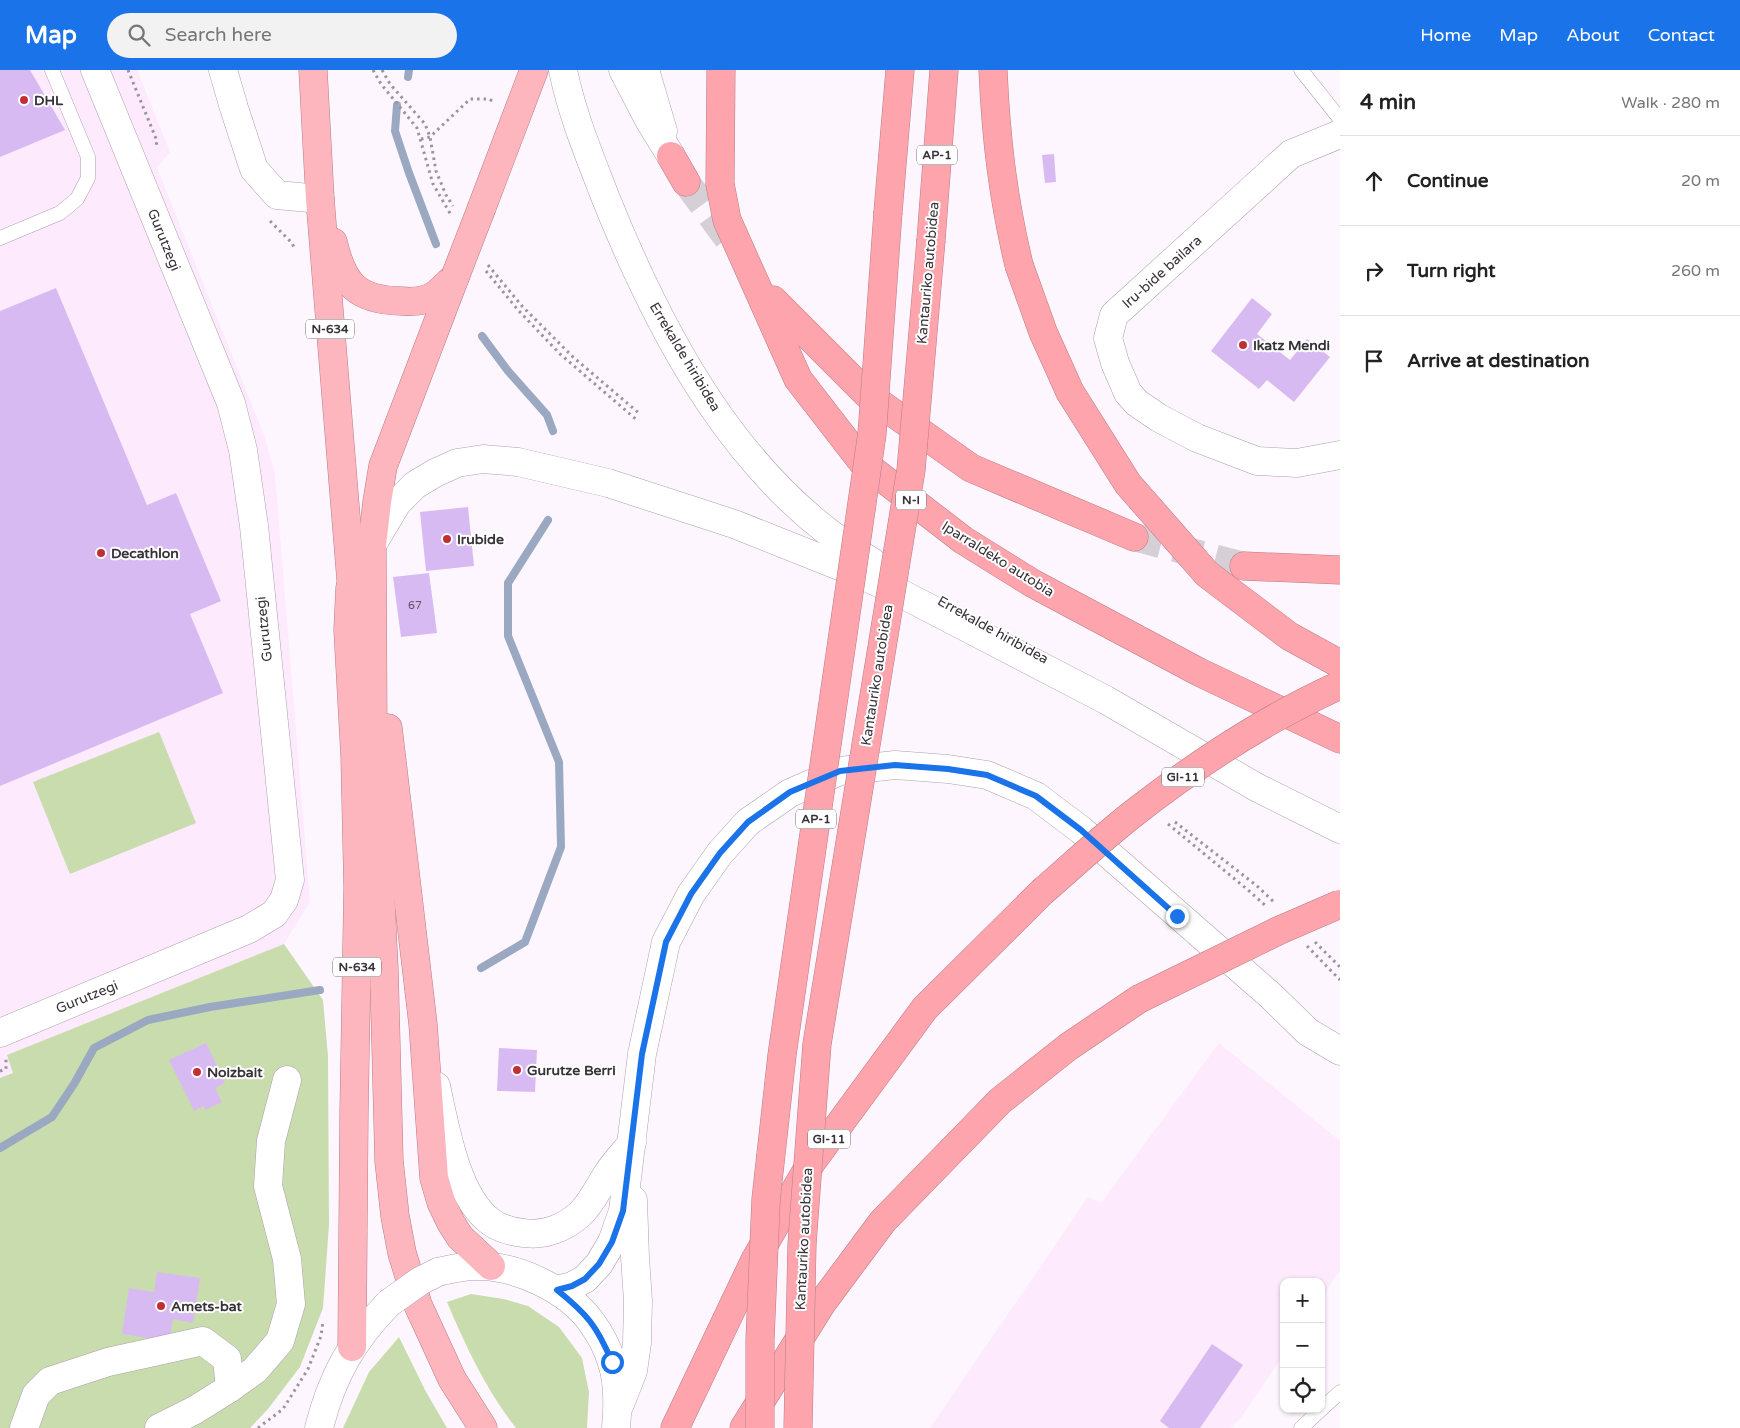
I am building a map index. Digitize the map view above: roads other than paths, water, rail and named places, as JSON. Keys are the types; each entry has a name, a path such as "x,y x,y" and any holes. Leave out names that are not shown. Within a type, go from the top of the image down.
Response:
{"highway":[{"name":"N-634","path":"313,70 320,199 350,588 373,746"},
{"name":"N-634","path":"483,1428 452,1379 418,1304 402,1254 395,1216 389,1161 384,969 373,746 372,545 377,502 384,466 534,70"},
{"name":"Iparraldeko autobia","path":"721,70 720,184 727,220 798,379 863,463 963,540 1032,583 1199,672 1340,739"},
{"name":"AP-1","path":"760,1428 760,1340 766,1199 782,1055 872,434 900,70"},
{"name":"Kantauriko autobidea","path":"798,1428 802,1244 816,1044 911,470 944,70"},
{"path":"993,70 1000,168 1009,223 1020,265 1043,332 1070,392 1128,484 1207,574 1289,636 1340,664"},
{"path":"671,156 686,182"},
{"path":"320,199 342,273 357,290 375,299 412,302 434,296 455,277"},
{"path":"773,300 868,395 971,468 1134,537"},
{"path":"1244,566 1340,570"},
{"name":"N-634","path":"350,588 348,630 355,756 358,887 352,1346"},
{"name":"N-634","path":"373,658 390,734 423,1024 434,1178 441,1202 460,1237 491,1266"},
{"name":"GI-11","path":"675,1428 755,1260 811,1164 925,1008 1042,892 1134,813 1212,756 1302,702 1340,685"},
{"path":"744,1428 822,1303 882,1221 1000,1101 1068,1047 1139,999 1280,930 1340,904"}],"street":[{"name":"Gurutzegi","path":"3,1041 249,929 274,914 284,900 290,880 254,526 243,450 231,403 95,70"},
{"path":"223,70 254,168 277,195 320,199"},
{"name":"Errekalde hiribidea","path":"563,70 582,138 615,221 651,300 688,368 714,409 745,451 773,483 805,513 858,553 917,589 1039,655 1106,700"},
{"path":"623,70 649,120 671,156"},
{"path":"646,70 650,91 671,156"},
{"name":"Iru-bide bailara","path":"1340,134 1291,154 1114,315 1108,338 1115,363 1128,393 1137,403 1197,438 1257,460 1297,463 1340,455"},
{"path":"372,545 397,503 415,485 435,473 458,463 483,459 518,462 608,483 725,521 862,575 1106,700 1256,786 1340,829"},
{"path":"557,1290 572,1286 585,1279 599,1264 612,1242 623,1211 642,1054 666,942 691,894 720,853 748,822 790,792 840,771 895,765 948,769 987,775 1036,796 1081,830 1270,995 1308,1032 1340,1051"},
{"path":"423,1024 448,1144 469,1195 480,1211 492,1222 511,1231 531,1234 550,1232 565,1224 581,1213 609,1171 632,1143"},
{"path":"160,1428 195,1410 230,1388 254,1370 280,1341 291,1304 287,1259 268,1186 271,1141 288,1080"},
{"path":"617,1419 633,1371 637,1343 638,1301 632,1143"},
{"path":"302,1428 322,1418 338,1373 352,1346 370,1322 389,1303 420,1281 438,1272 474,1266 491,1266 520,1274 557,1290 592,1322 604,1342 612,1362 617,1387 617,1419"},
{"path":"24,1428 36,1395 50,1381 108,1362 204,1341 227,1359 230,1388"}],"lane":[{"path":"0,238 60,213 78,199 88,178 88,156 52,70"},
{"path":"1301,70 1340,119"},
{"path":"1301,1428 1340,1392"}],"waterway":[{"path":"408,77 409,70"},
{"path":"397,105 395,131 436,244"},
{"path":"482,336 508,371 547,415 553,431"},
{"path":"481,968 525,942 561,847 559,762 508,636 508,583 548,520"},
{"path":"0,1148 52,1117 74,1084 94,1048 148,1020 210,1007 320,990"}],"tunnel":[{"path":"686,182 735,248"},
{"path":"1134,537 1244,566"}],"place":[{"name":"DHL","path":"24,100"},
{"name":"Ikatz Mendi","path":"1243,345"},
{"name":"Irubide","path":"447,539"},
{"name":"Decathlon","path":"101,553"},
{"name":"Gurutze Berri","path":"517,1070"},
{"name":"Noizbait","path":"197,1072"},
{"name":"Amets-bat","path":"161,1306"}]}
